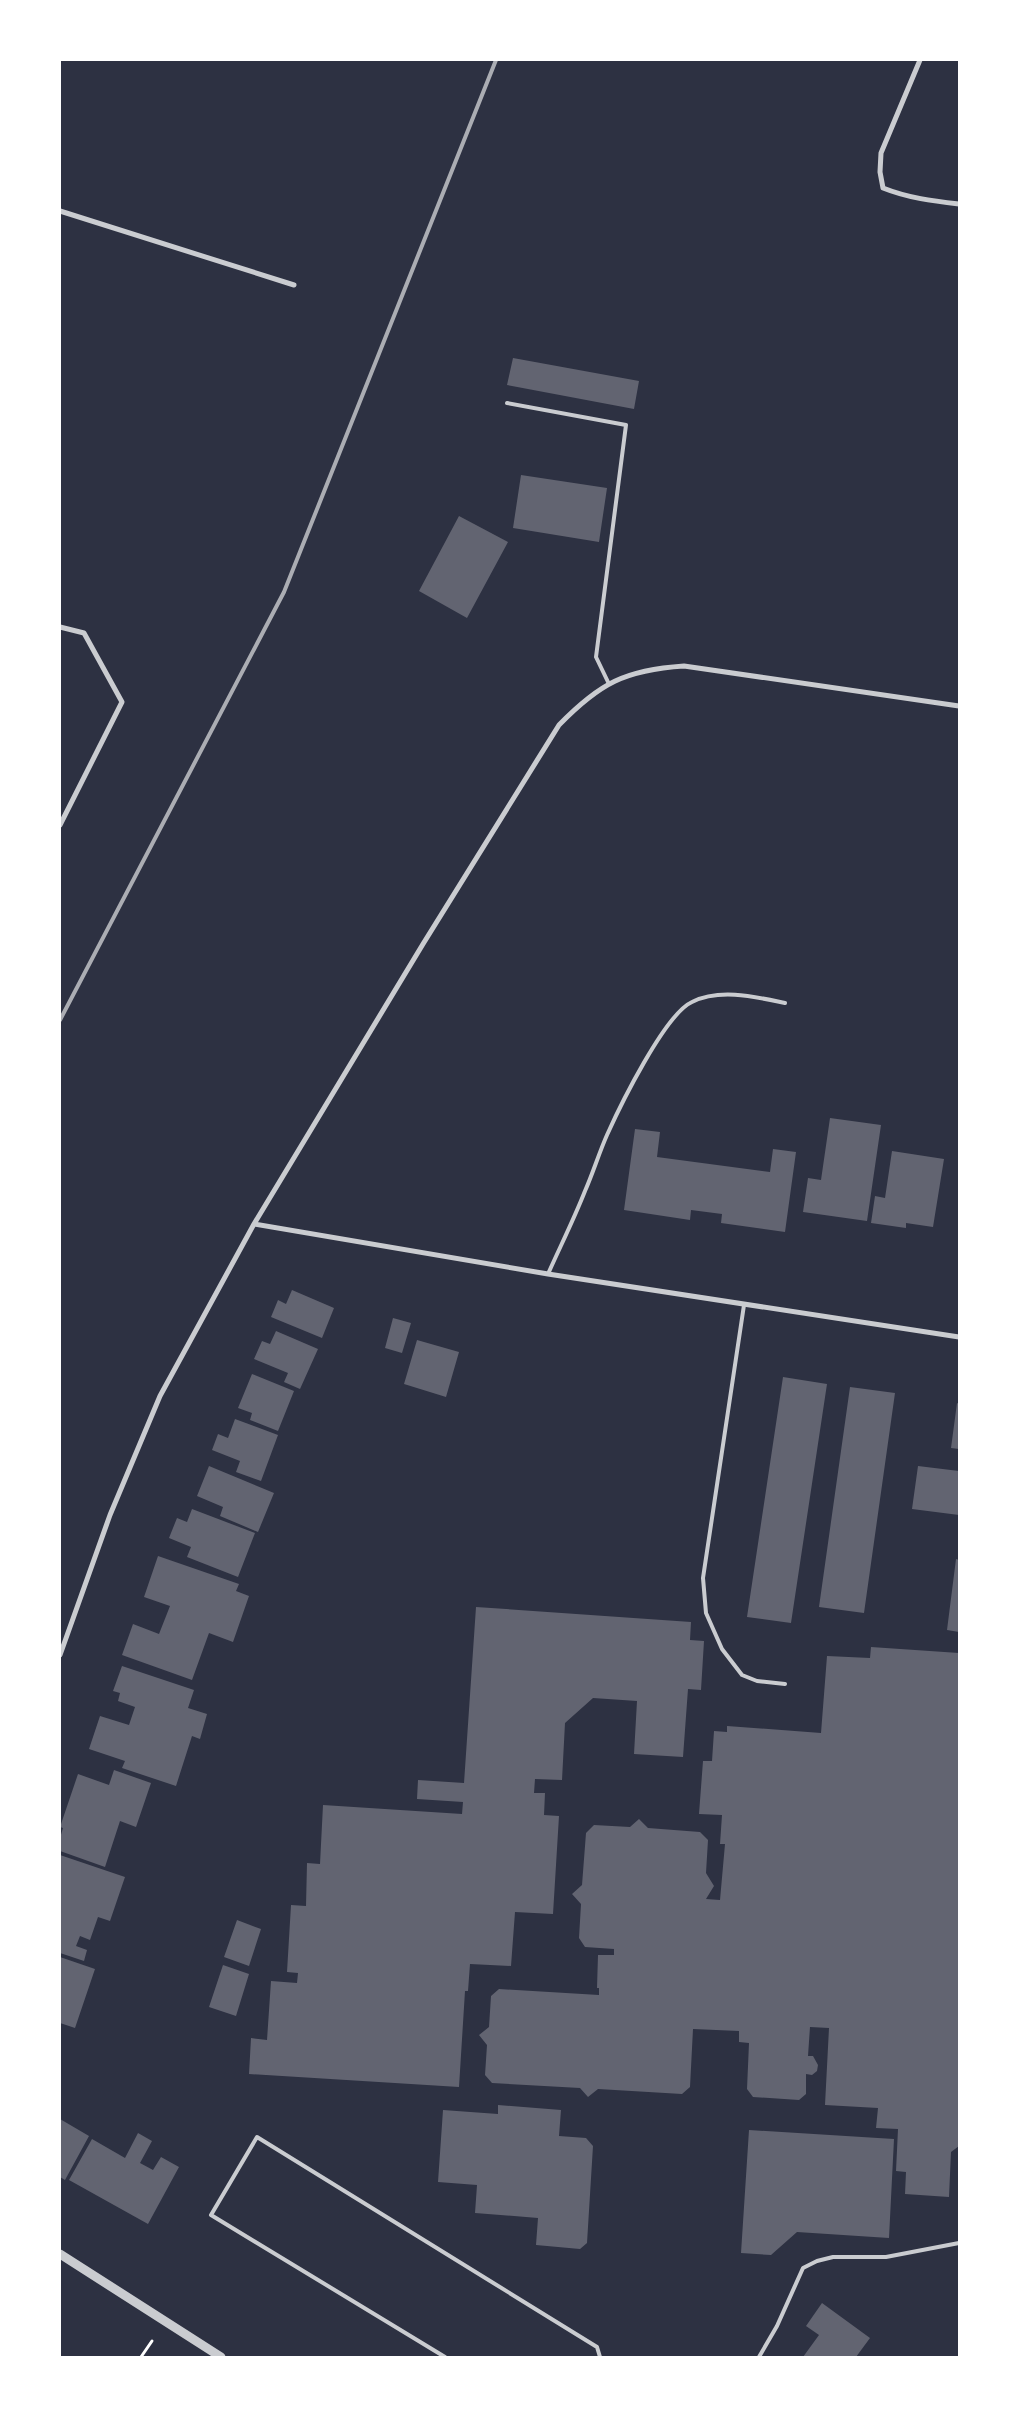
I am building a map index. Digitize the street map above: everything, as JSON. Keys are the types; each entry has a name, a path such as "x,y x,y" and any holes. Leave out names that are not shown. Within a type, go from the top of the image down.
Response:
{"street":[{"path":"920,60 881,153 880,172 883,188 918,199 959,204"},
{"path":"60,211 294,285"},
{"path":"60,627 84,633 122,702 60,825"},
{"path":"60,1655 110,1515 160,1396 254,1224 423,944 559,725 583,700 609,684 633,673 684,666 959,706"},
{"path":"254,1224 548,1274 959,1337"},
{"path":"60,2254 221,2357"}],"lane":[{"path":"507,403 626,425 596,657 609,684"},
{"path":"548,1274 585,1192 607,1135 640,1071 676,1014 691,1002 708,997 740,994 785,1003"},
{"path":"744,1305 703,1578 706,1613 722,1649 742,1676 757,1681 784,1684"},
{"path":"445,2357 211,2215 257,2137 597,2347 600,2357"},
{"path":"759,2357 777,2326 803,2268 817,2261 834,2257 886,2256 959,2243"}],"building":[{"path":"513,358 639,381 634,409 507,385"},
{"path":"521,475 607,488 599,542 513,528"},
{"path":"459,516 508,542 467,618 419,591"},
{"path":"830,1118 881,1125 867,1221 803,1212 808,1178 821,1180"},
{"path":"635,1129 660,1132 657,1157 770,1172 773,1149 796,1152 785,1232 721,1223 722,1214 691,1210 690,1220 624,1210"},
{"path":"892,1151 944,1159 933,1227 906,1223 906,1228 871,1223 875,1196 885,1198"},
{"path":"292,1290 334,1308 322,1338 271,1317 278,1300 286,1304"},
{"path":"393,1318 411,1323 402,1353 385,1348"},
{"path":"276,1331 318,1349 300,1389 284,1382 288,1373 254,1359 262,1341 270,1344"},
{"path":"417,1340 459,1352 446,1397 404,1384"},
{"path":"252,1374 294,1391 278,1431 250,1420 252,1413 238,1408"},
{"path":"783,1377 827,1384 791,1623 747,1617"},
{"path":"850,1387 895,1393 864,1613 819,1607"},
{"path":"957,1403 959,1404 959,1449 951,1448"},
{"path":"235,1419 278,1435 261,1481 236,1472 240,1461 212,1450 218,1434 228,1438"},
{"path":"209,1466 274,1493 258,1532 220,1516 223,1507 197,1496"},
{"path":"918,1466 959,1471 959,1515 912,1509"},
{"path":"192,1509 255,1533 238,1577 187,1557 191,1547 169,1538 177,1518 187,1522"},
{"path":"158,1556 239,1584 236,1591 249,1596 233,1642 209,1633 192,1680 122,1655 133,1624 159,1634 170,1606 144,1597"},
{"path":"956,1559 959,1560 959,1632 947,1630"},
{"path":"476,1607 691,1622 690,1640 704,1641 701,1690 688,1689 683,1757 634,1754 637,1701 593,1698 565,1723 562,1780 535,1779 534,1793 545,1793 544,1815 559,1816 553,1914 515,1912 511,1966 470,1964 468,1991 465,1991 459,2087 249,2074 251,2038 267,2040 271,1981 297,1983 298,1973 287,1972 291,1905 306,1906 307,1863 320,1864 323,1805 462,1814 463,1802 417,1799 418,1780 464,1783"},
{"path":"871,1647 959,1653 959,2146 951,2152 949,2197 905,2194 906,2172 896,2171 898,2129 876,2128 878,2108 825,2105 829,2028 810,2027 808,2056 813,2056 818,2065 817,2071 812,2075 806,2074 806,2094 799,2100 753,2097 747,2089 749,2043 739,2042 739,2031 693,2029 690,2087 682,2094 598,2089 588,2097 580,2088 492,2083 485,2075 487,2045 479,2035 489,2027 491,1996 499,1989 599,1995 599,1988 597,1988 598,1955 614,1955 614,1949 585,1947 579,1938 581,1904 572,1894 582,1885 586,1833 594,1825 630,1827 639,1819 648,1828 700,1832 708,1840 706,1873 714,1886 706,1899 720,1900 725,1844 720,1844 722,1815 699,1814 703,1761 712,1761 714,1731 727,1732 727,1726 821,1733 827,1656 870,1658"},
{"path":"122,1666 194,1690 188,1708 207,1714 200,1739 192,1736 176,1786 122,1768 125,1761 89,1749 100,1716 129,1725 135,1707 118,1701 120,1693 113,1691"},
{"path":"114,1770 151,1783 136,1827 120,1821 105,1867 60,1851 60,1838 63,1828 60,1827 78,1774 109,1785"},
{"path":"60,1855 125,1877 110,1921 98,1917 90,1940 80,1936 76,1946 87,1950 84,1961 60,1953"},
{"path":"237,1920 261,1929 249,1966 224,1957"},
{"path":"60,1957 95,1969 75,2028 60,2023"},
{"path":"223,1965 249,1974 236,2016 209,2007"},
{"path":"498,2105 561,2110 559,2136 586,2138 593,2146 587,2243 580,2249 536,2245 538,2218 475,2213 477,2185 438,2182 443,2110 498,2114"},
{"path":"60,2119 89,2136 65,2180 60,2177"},
{"path":"749,2130 894,2139 889,2238 797,2232 771,2255 741,2253"},
{"path":"138,2133 152,2141 140,2163 153,2170 161,2157 179,2167 148,2224 69,2180 92,2139 125,2158"},
{"path":"822,2303 870,2338 856,2357 803,2357 819,2335 806,2326"}],"railway":[{"path":"60,1020 284,592 496,60"}]}
